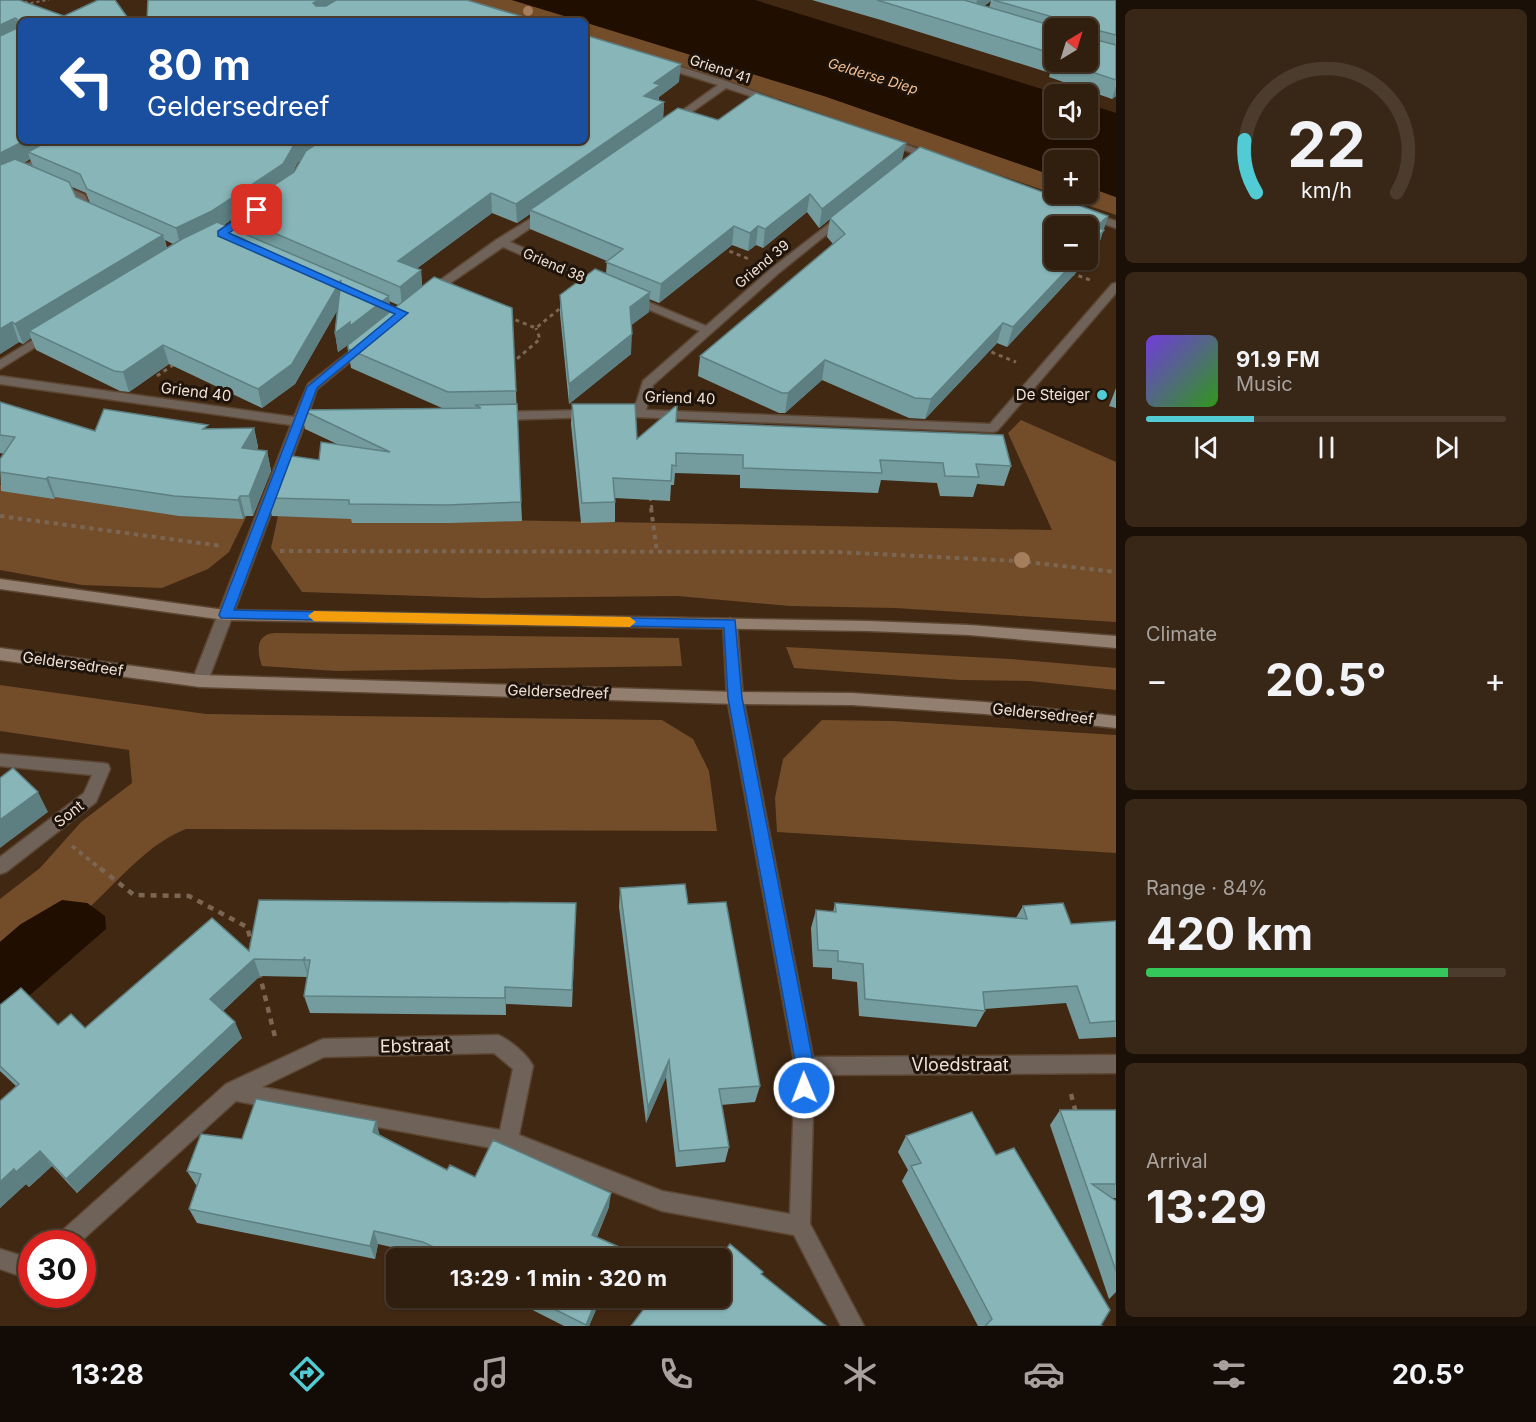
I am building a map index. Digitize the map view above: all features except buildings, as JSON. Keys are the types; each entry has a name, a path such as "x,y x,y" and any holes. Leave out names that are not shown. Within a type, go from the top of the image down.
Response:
{"main road":[{"path":"0,584 225,615 730,623 969,630 1116,642"},
{"name":"Geldersedreef","path":"0,654 200,681 735,698 852,699 985,708 1116,722"}],"street":[{"name":"Griend 41","path":"650,60 781,104"},
{"path":"659,132 726,84"},
{"path":"879,138 918,156 944,161"},
{"path":"2,180 31,175 73,144"},
{"path":"31,175 81,197 87,212 100,218"},
{"name":"Griend 38","path":"419,300 559,203"},
{"name":"Griend 39","path":"639,413 647,384 776,270 856,206"},
{"path":"1073,209 1116,225"},
{"name":"Griend 38","path":"500,242 707,330"},
{"name":"Griend 40","path":"485,416 639,413 993,428 1113,293"},
{"path":"0,365 60,328"},
{"path":"200,681 312,387 375,335"},
{"name":"Griend 40","path":"0,380 299,422 334,421"},
{"path":"730,623 735,698 805,1066 800,1226 853,1326"},
{"name":"Sont","path":"0,760 102,769 90,797 0,867"},
{"name":"Ebstraat","path":"78,1230 233,1091 323,1048 498,1044 523,1066 508,1141"},
{"name":"Vloedstraat","path":"805,1066 1116,1064"},
{"path":"233,1091 508,1141 662,1201 800,1226"},
{"path":"0,1259 18,1265"}],"path":[{"path":"13,4 20,0 30,3 49,0"},
{"path":"713,245 776,270"},
{"path":"1071,273 1113,293"},
{"path":"536,328 594,282"},
{"path":"506,316 536,328 540,339 507,367"},
{"path":"979,347 1042,372"},
{"path":"125,399 182,358"},
{"path":"650,494 657,552"},
{"path":"0,516 250,550 837,552 1017,561 1116,572"},
{"path":"51,828 134,895 189,896 248,927 253,949"},
{"path":"258,970 283,1067"},
{"path":"1063,1064 1078,1121"}],"shaded area":[{"path":"462,0 512,0 573,18 521,18"},
{"path":"588,23 824,96 1044,173 1044,191 734,84 588,38"},
{"path":"1098,191 1116,197 1116,215 1084,204 1098,204"},
{"path":"1021,420 1116,462 1116,622 895,608 790,606 677,596 483,598 302,592 271,548 278,516 1052,530 1008,433"},
{"path":"0,485 247,515 229,552 208,569 162,588 82,585 0,570"},
{"path":"268,634 679,638 682,666 336,671 262,666 259,645"},
{"path":"786,647 1011,659 1116,668 1116,690 1030,681 960,680 794,668"},
{"path":"0,685 206,714 662,720 693,739 709,771 717,831 186,829 172,835 147,852 91,906 87,903 21,924 0,942 0,899 40,868 81,822 132,783 129,750 0,731"},
{"path":"822,720 893,721 1116,735 1116,853 777,832 775,798 783,759"}],"water":[{"name":"Gelderse Diep","path":"512,0 755,0 1044,90 1044,138 1098,138 1098,107 1116,113 1116,197 1098,191 1098,150 1044,150 1044,173 824,96 588,23 588,18 570,18"},
{"path":"62,900 87,903 105,916 106,929 0,1021 0,942 21,924"}],"slow traffic":[{"path":"314,616 630,622"}],"place":[{"name":"De Steiger","path":"1102,395"}],"route":[{"path":"257,210 221,234 402,313 312,387 225,615 730,623 735,698 805,1066 804,1088"}]}
